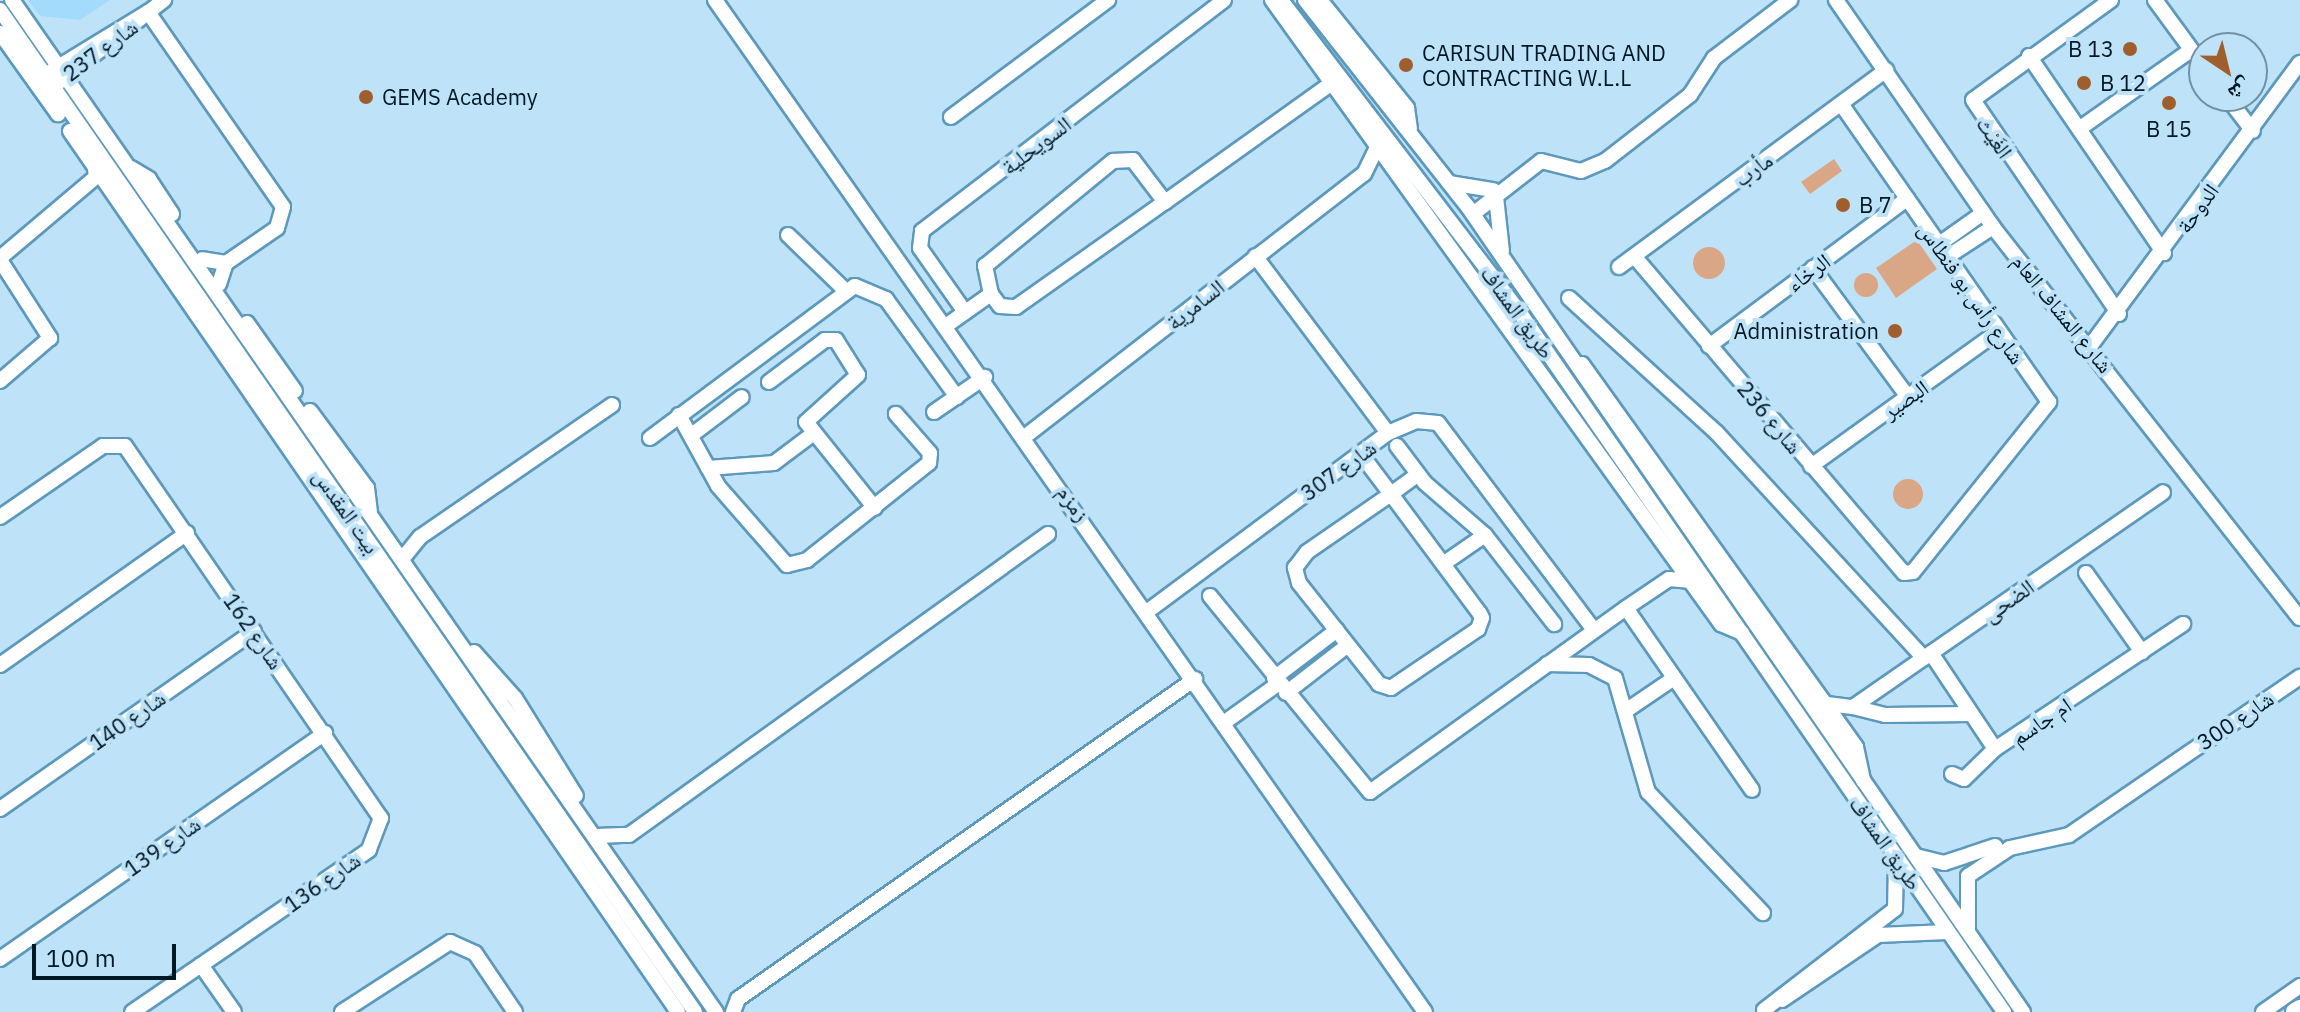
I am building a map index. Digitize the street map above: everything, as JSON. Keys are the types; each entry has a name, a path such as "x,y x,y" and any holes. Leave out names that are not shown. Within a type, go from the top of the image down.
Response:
{"street":[{"name":"بيت المقدس","path":"12,0 466,647 653,920 715,1005 725,1012"},
{"name":"شارع 237","path":"48,82 164,0"},
{"name":"زمزم","path":"715,0 1027,435 1425,1012"},
{"path":"951,117 1108,0"},
{"name":"السويحلية","path":"965,312 920,248 922,231 1224,0"},
{"name":"طريق المشاف","path":"1272,0 1721,624 1742,633"},
{"name":"طريق المشاف","path":"1281,0 1518,310 2004,1012"},
{"name":"طريق المشاف","path":"1305,0 1470,210 2023,1012"},
{"name":"طريق المشاف","path":"1320,0 1407,108 1410,130"},
{"path":"1470,210 1541,161 1581,171 1605,161 1690,95 1714,58 1790,0"},
{"name":"شارع المشاف العام","path":"1836,0 1993,227 2300,618"},
{"name":"الغَيْث","path":"2111,0 1976,93 1973,105 2119,314"},
{"path":"2155,0 2188,46"},
{"name":"بيت المقدس","path":"0,10 94,153 695,1012"},
{"path":"148,12 283,207 277,228 226,263 219,284"},
{"name":"بيت المقدس","path":"0,33 96,177 678,1012"},
{"path":"2079,129 2188,52"},
{"path":"2029,56 2164,253"},
{"name":"الدوحة","path":"2088,349 2119,314 2300,63"},
{"name":"مأرب","path":"1619,267 1886,70"},
{"path":"1165,202 1133,160 1113,161 985,266 991,294 1000,306 1016,307 1213,171 1332,83"},
{"name":"شارع رأس بو فنطاس","path":"1841,104 2049,402 1909,575"},
{"path":"2238,112 2253,131"},
{"name":"السامرية","path":"1027,435 1364,174 1378,145"},
{"path":"0,381 50,343 0,259 96,177 94,153"},
{"name":"بيت المقدس","path":"128,167 149,179 219,284 367,488 370,511"},
{"path":"1364,174 1398,171"},
{"path":"1449,183 1495,194"},
{"path":"1495,194 1504,259"},
{"name":"الرخاء","path":"1709,346 1907,199"},
{"path":"1943,251 1983,213"},
{"path":"1943,251 1993,227"},
{"path":"788,235 844,289"},
{"name":"شارع 307","path":"1148,611 1388,433 1255,256"},
{"name":"شارع 236","path":"1634,256 1811,466 1909,575"},
{"path":"202,259 226,263"},
{"path":"1813,268 1908,397"},
{"path":"650,438 844,289 867,286 886,299 957,397"},
{"path":"947,325 991,294"},
{"name":"ام جاسم","path":"1569,298 1716,432 1928,656 1995,749 2183,624"},
{"path":"1517,337 1518,310"},
{"name":"البصير","path":"1811,466 1999,331"},
{"path":"769,382 825,340 836,340 859,372 807,417 814,433 875,508"},
{"name":"طريق المشاف","path":"1570,357 1599,379 1827,704 1862,760 1863,781"},
{"path":"934,412 985,377"},
{"path":"693,434 742,397"},
{"path":"313,463 383,550 403,558 420,537 612,405"},
{"path":"679,415 693,434 708,468 787,565 807,560 875,508 931,458 896,414"},
{"path":"1388,433 1416,421 1438,423 1594,630"},
{"path":"708,468 774,463 814,433"},
{"name":"شارع 162","path":"0,517 103,446 119,444 187,533 325,733 382,824"},
{"path":"1397,446 1417,475 1485,535 1554,624"},
{"path":"1360,453 1391,494 1478,611 1478,629 1397,687 1379,684 1296,578 1297,562 1391,494 1417,475"},
{"name":"الضحى","path":"1853,707 2163,492"},
{"path":"0,665 187,533"},
{"path":"596,836 616,840 635,831 1048,534"},
{"path":"1443,564 1485,535"},
{"path":"389,537 420,537"},
{"path":"1669,579 1672,554"},
{"path":"2086,573 2142,652"},
{"path":"1210,596 1357,785 1380,789 1547,664 1669,579 1691,581"},
{"path":"1626,608 1752,790"},
{"path":"1280,685 1337,630"},
{"name":"شارع 140","path":"0,809 254,631"},
{"path":"1225,722 1348,645"},
{"path":"1547,664 1609,672 1627,710 1648,792 1763,913"},
{"path":"1786,670 1812,683"},
{"path":"1627,710 1674,678"},
{"path":"715,1005 735,1006 1195,679"},
{"name":"شارع 300","path":"2117,800 2297,679"},
{"path":"1827,704 1885,715 1970,714"},
{"path":"1847,733 1853,707"},
{"name":"شارع 139","path":"0,959 325,733"},
{"path":"1952,774 1964,779 1995,749"},
{"path":"515,753 597,853 611,858 635,831"},
{"path":"1916,856 1944,863 1985,853 2011,840 2065,830 2117,800"},
{"path":"1970,939 1968,876 2010,848 2069,835 2117,800"},
{"name":"شارع 136","path":"132,1012 369,850 382,824"},
{"path":"577,866 580,846"},
{"path":"1762,1011 1895,909 1895,854"},
{"path":"1762,1011 1878,935 1947,932"},
{"path":"626,941 648,945"},
{"path":"342,1012 361,1006 450,942 475,953 515,1012"},
{"path":"201,965 234,1012"},
{"path":"2263,1012 2300,986"}],"shaded area":[{"path":"28,0 110,0 80,20 40,16"},
{"path":"1834,159 1842,171 1810,194 1801,182"},
{"path":"1917,240 1937,269 1896,298 1876,268"},
{"path":"1709,247 1720,252 1725,263 1720,274 1709,279 1698,274 1693,263 1698,252"},
{"path":"1866,273 1877,280 1878,285 1871,296 1866,297 1855,290 1854,285 1861,274"},
{"path":"1908,479 1919,483 1923,494 1919,505 1908,509 1897,505 1893,494 1897,483"}],"place":[{"name":"B 13","path":"2130,49"},
{"name":"CARISUN TRADING AND CONTRACTING W.L.L","path":"1406,65"},
{"name":"B 12","path":"2084,83"},
{"name":"GEMS Academy","path":"366,97"},
{"name":"B 15","path":"2169,103"},
{"name":"B 7","path":"1843,205"},
{"name":"Administration","path":"1895,331"}]}
